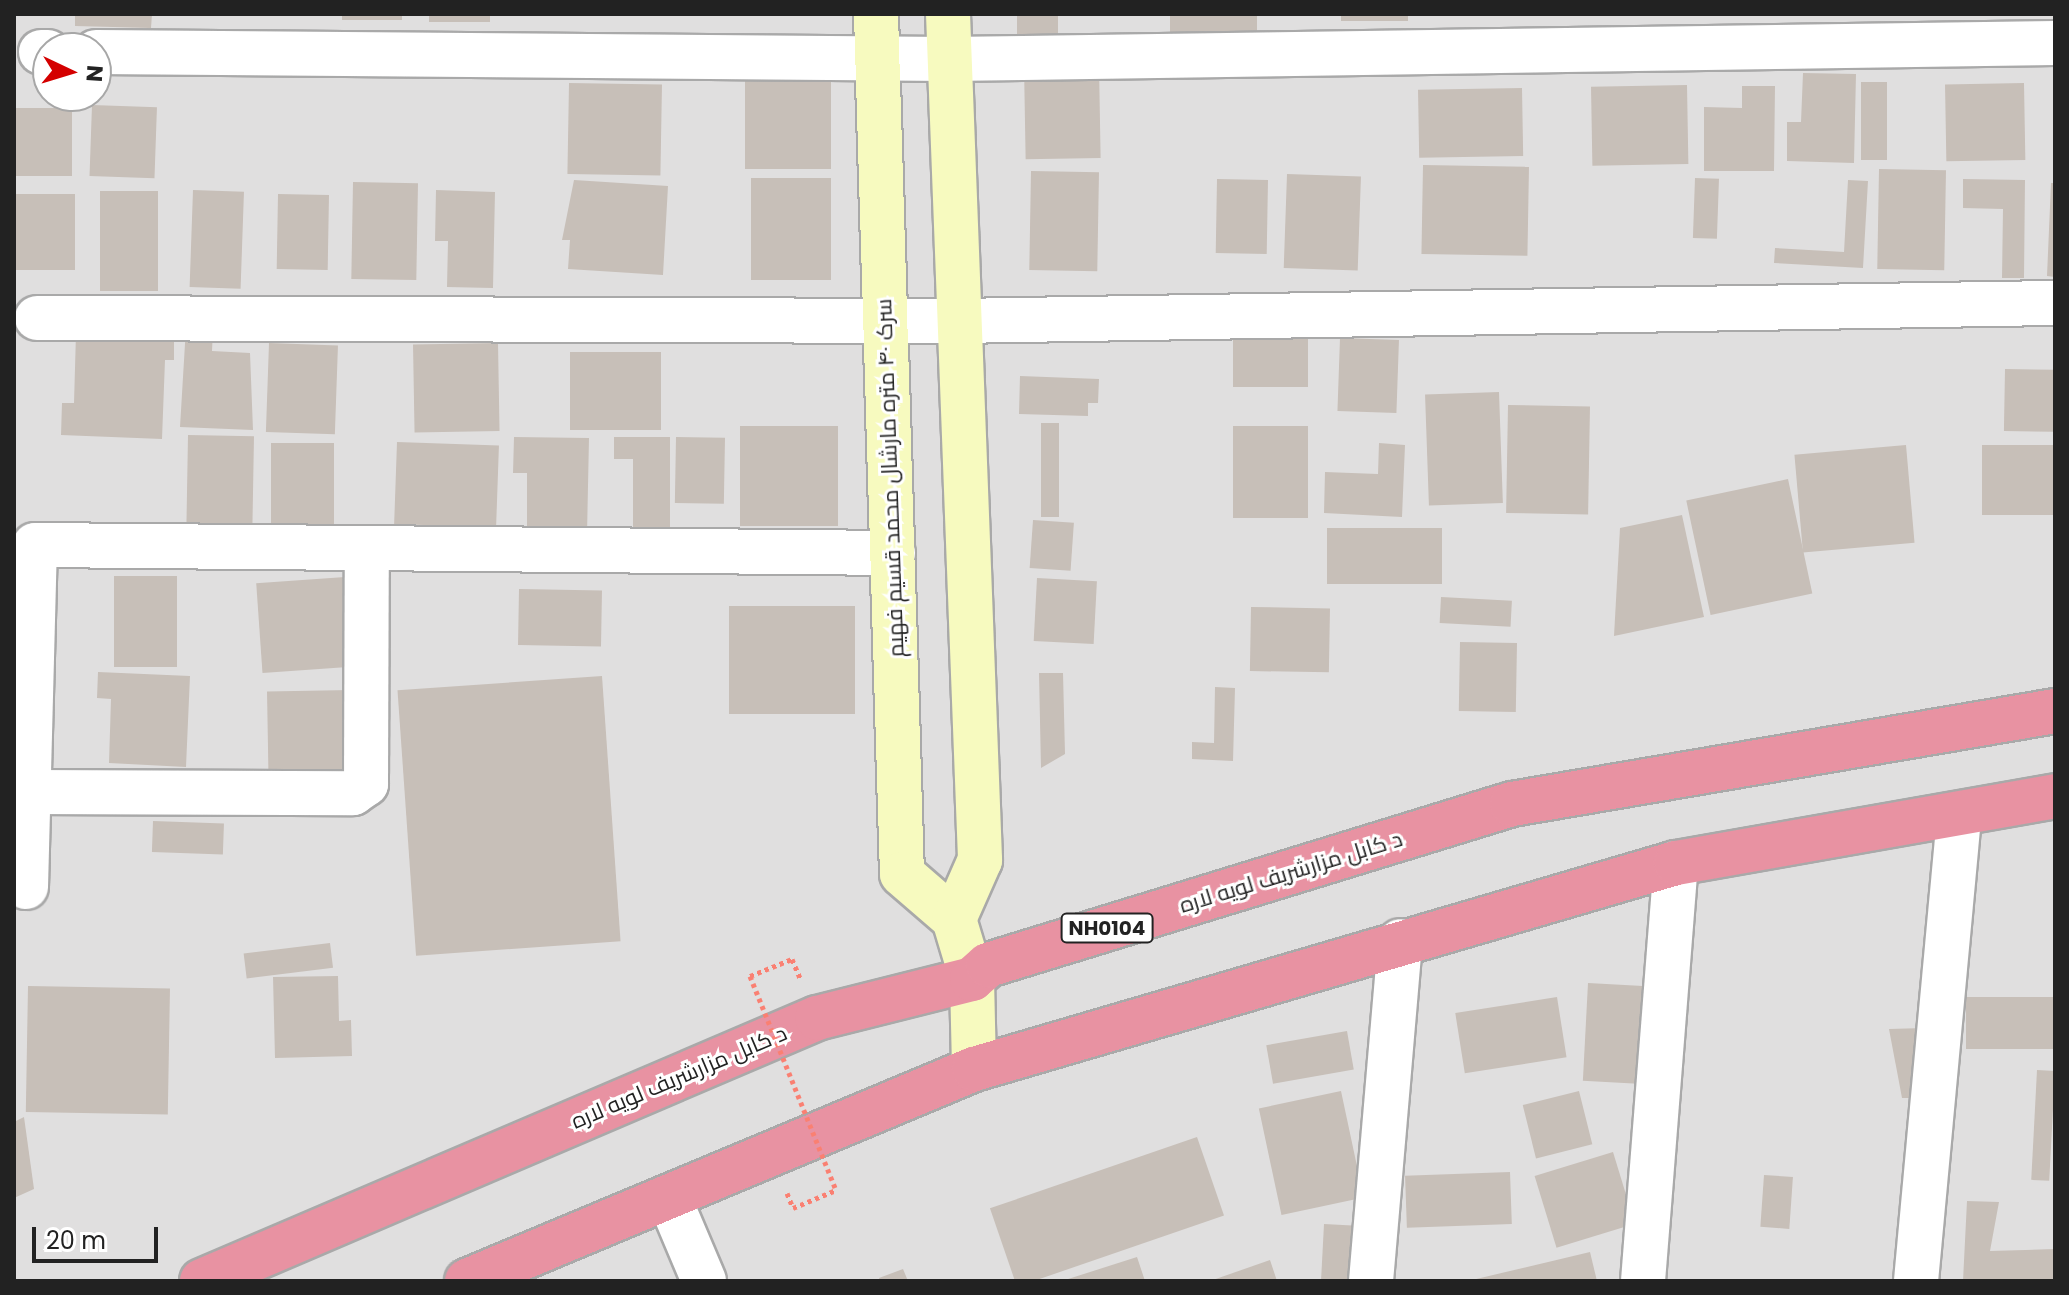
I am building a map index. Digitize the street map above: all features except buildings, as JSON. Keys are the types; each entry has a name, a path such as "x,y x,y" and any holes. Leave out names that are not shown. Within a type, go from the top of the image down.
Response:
{"highway":[{"name":"د کابل مزارشریف لویه لاره","path":"202,1281 817,1018 972,979 988,965 1512,804 2055,711"},
{"path":"467,1281 974,1069 1400,941 1676,863 1959,818 2055,796"}],"street":[{"name":"سرک ۴۰ متره مارشال محمد قسیم فهیم","path":"876,14 902,874 954,919"},
{"path":"948,14 956,321 980,860 954,919 972,979 974,1069"},
{"path":"112,52 949,59 2055,43"},
{"path":"37,318 956,321 2055,303"},
{"path":"26,887 35,545 893,553"},
{"path":"28,792 353,793 366,784 367,548"},
{"path":"1916,1281 1959,818"},
{"path":"1643,1281 1676,863"},
{"path":"1371,1281 1400,941"},
{"path":"669,1198 704,1281"}],"path":[{"path":"792,959 750,976 836,1190 793,1208"}],"shaded area":[{"path":"14,14 2055,14 2055,1281 14,1281"}]}
